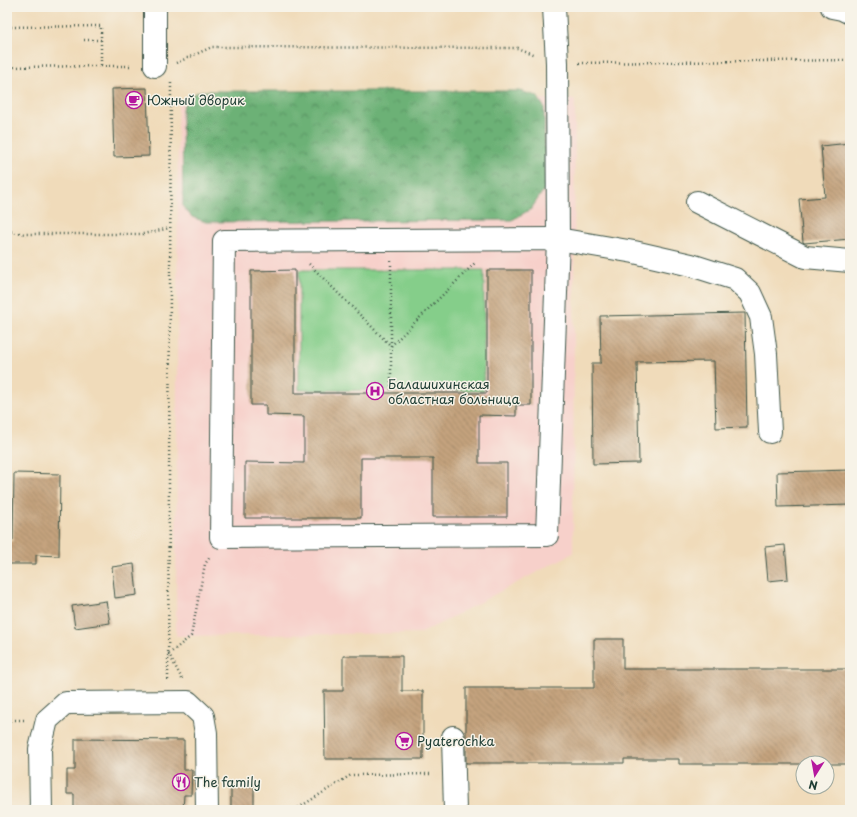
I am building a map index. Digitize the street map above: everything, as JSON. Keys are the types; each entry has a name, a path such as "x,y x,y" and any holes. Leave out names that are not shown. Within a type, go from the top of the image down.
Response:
{"street":[{"path":"155,7 163,66"},
{"path":"554,7 557,63 558,239 547,535 222,537 224,241 558,239 634,252 691,265 735,279 750,293 760,317 766,354 770,432"},
{"path":"832,7 842,9 850,13"},
{"path":"697,202 805,257 850,261"},
{"path":"41,810 40,749 47,720 66,703 188,702 203,716 206,734 207,810"},
{"path":"453,737 455,810"}],"path":[{"path":"7,27 101,26 101,66"},
{"path":"84,40 101,40"},
{"path":"7,67 163,66 212,47 516,48 557,63 850,60"},
{"path":"168,703 171,81"},
{"path":"7,231 25,234 143,234 170,228"},
{"path":"285,240 391,346"},
{"path":"391,240 391,393"},
{"path":"391,346 499,240"},
{"path":"168,654 191,636 205,564 222,537"},
{"path":"295,810 351,775 454,774"}],"shaded area":[{"name":"Балашихинская областная больница","path":"575,99 573,553 422,633 176,636 178,100"}],"green space":[{"path":"200,91 520,91 537,96 544,107 545,188 531,209 512,220 206,222 192,217 183,207 182,109 188,97"},
{"path":"299,270 484,270 484,391 299,390"}],"building":[{"path":"147,88 149,156 114,157 112,89"},
{"path":"850,143 850,239 804,243 799,199 825,197 821,146"},
{"path":"295,270 295,393 487,393 487,270 531,270 531,405 516,405 516,416 479,415 479,463 507,463 507,517 433,517 433,458 361,458 361,518 245,518 245,462 304,463 304,416 266,415 266,405 251,405 251,271"},
{"path":"745,313 747,427 716,428 714,361 637,362 639,463 593,464 592,363 601,363 600,316"},
{"path":"850,470 850,505 778,507 777,472"},
{"path":"14,473 60,474 59,556 36,555 36,564 7,564 7,541 13,541"},
{"path":"785,545 788,579 768,581 765,547"},
{"path":"134,564 137,595 115,598 112,567"},
{"path":"106,601 110,623 75,628 72,606"},
{"path":"594,639 623,639 623,669 850,669 850,764 835,764 835,755 795,755 795,764 679,764 679,759 624,759 624,763 466,763 466,688 594,688"},
{"path":"343,656 402,656 402,691 423,691 423,759 325,759 324,691 343,691"},
{"path":"75,739 184,740 184,770 192,770 191,795 184,795 183,810 74,810 74,794 67,794 67,770 75,770"},
{"path":"231,786 254,786 254,810 231,810"}],"place":[{"name":"Южный дворик","path":"134,100"},
{"name":"Балашихинская областная больница","path":"375,391"},
{"name":"Pyaterochka","path":"404,741"},
{"name":"The family","path":"181,782"}]}
